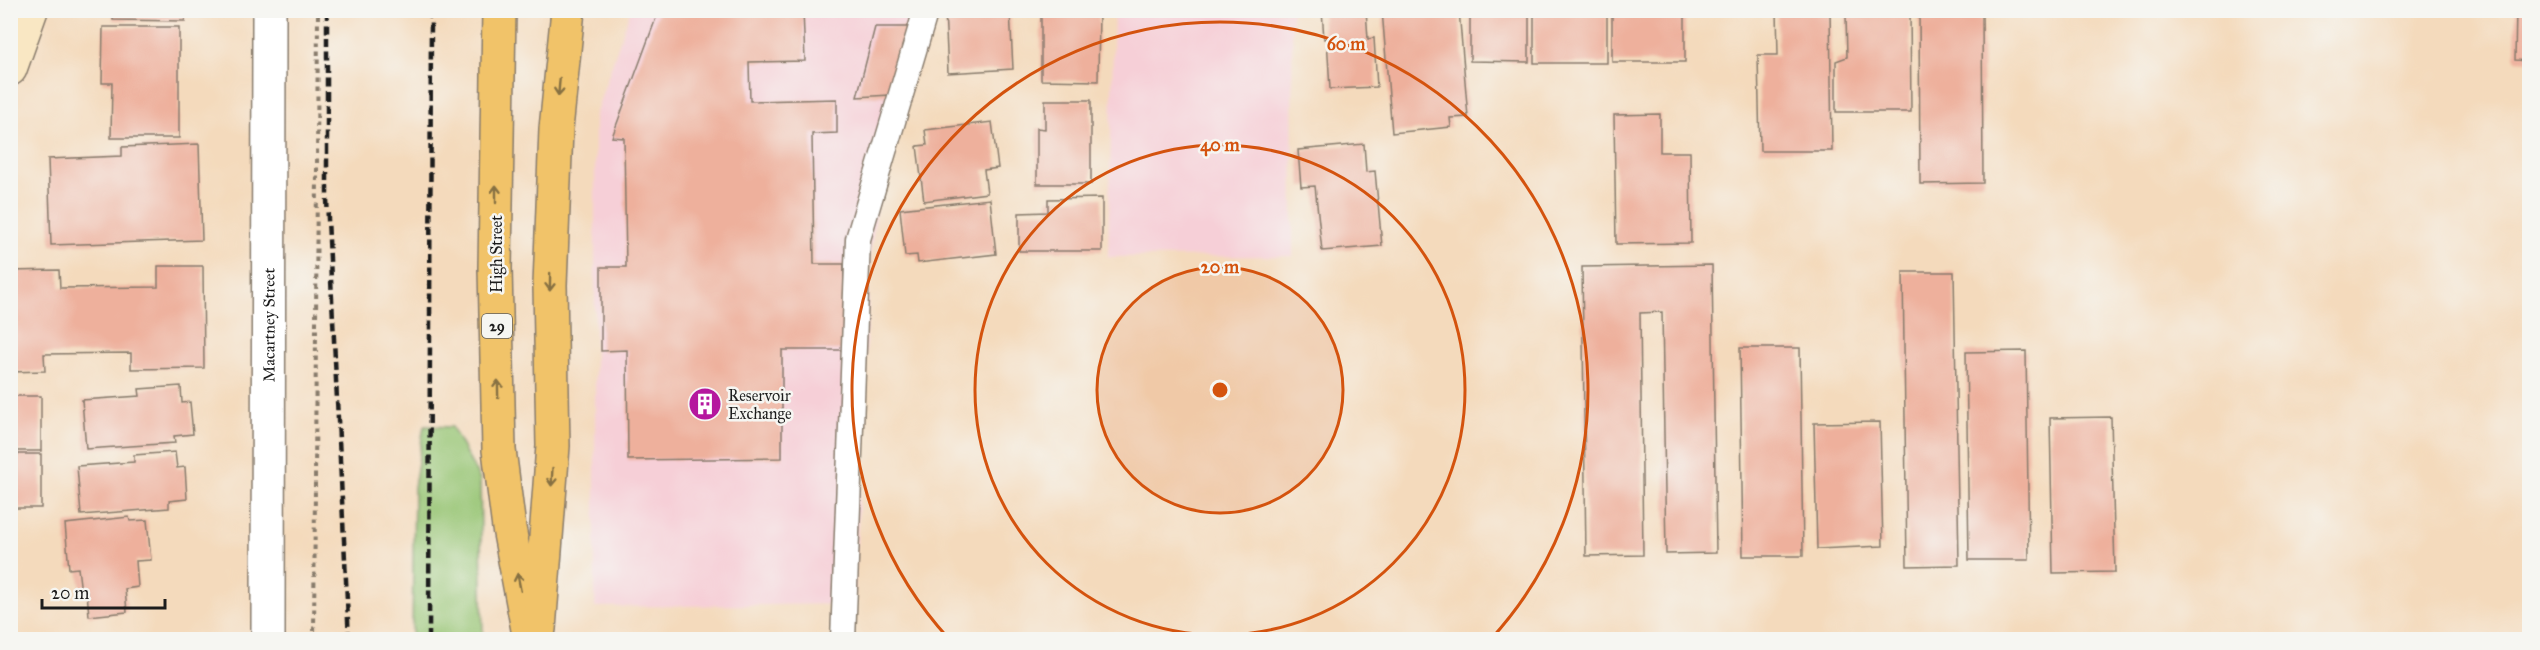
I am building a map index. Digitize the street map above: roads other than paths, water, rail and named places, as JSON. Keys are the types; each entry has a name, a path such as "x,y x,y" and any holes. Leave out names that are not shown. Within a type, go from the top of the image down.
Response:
{"main road":[{"path":"10,69 31,10"},
{"name":"High Street","path":"499,10 495,257 499,450 509,528 530,639"},
{"path":"538,639 553,446 550,285 556,129 568,10"}],"street":[{"name":"Macartney Street","path":"268,639 269,10"}],"lane":[{"path":"843,639 858,239 926,10"}],"railway":[{"path":"327,10 327,199 349,640"},
{"path":"429,640 431,10"}],"place":[{"name":"Reservoir Exchange","path":"705,404"}]}
